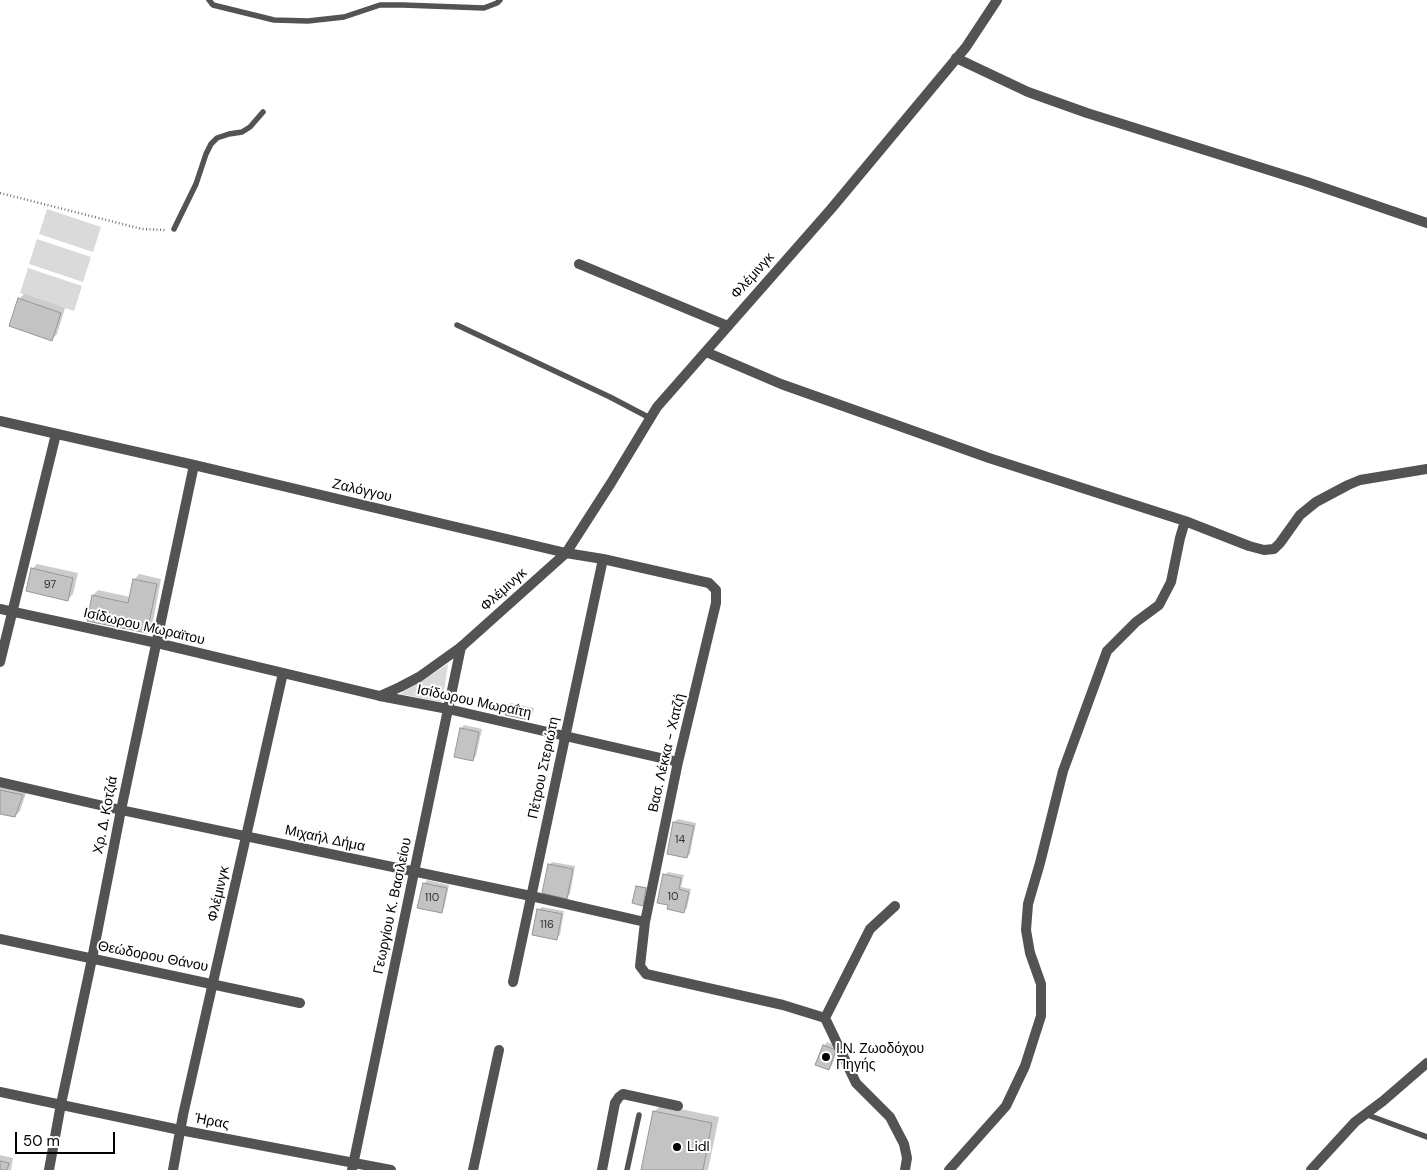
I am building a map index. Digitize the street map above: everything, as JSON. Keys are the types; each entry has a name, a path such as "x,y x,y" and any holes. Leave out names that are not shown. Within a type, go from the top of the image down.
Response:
{"street":[{"name":"Φλέμινγκ","path":"380,696 400,688 419,677 461,647 566,553 650,418 669,393 831,209 966,47 997,0"},
{"path":"956,58 1028,92 1070,107 1307,182 1427,223"},
{"path":"579,264 728,326"},
{"path":"706,352 781,384 989,458 1186,521 1264,550 1274,549 1300,515 1316,502 1348,485 1360,480 1427,469"},
{"name":"Ζαλόγγου","path":"0,421 566,553 709,583 716,590"},
{"path":"0,662 56,434"},
{"name":"Χρ. Δ. Κοτζιά","path":"50,1170 61,1104 121,810 194,465"},
{"path":"949,1170 1006,1106 1025,1066 1041,1016 1041,984 1030,953 1026,930 1028,904 1063,771 1107,650 1136,622 1159,605 1172,582 1180,538 1186,521"},
{"name":"Πέτρου Στεριώτη","path":"513,982 603,560"},
{"name":"Βασ. Λέκκα - Χατζή","path":"716,590 716,603 678,762 645,922 640,966 646,974 782,1005 825,1018"},
{"name":"Ισίδωρου Μωραϊτου","path":"0,609 282,673"},
{"name":"Γεωργίου Κ. Βασιλείου","path":"353,1166 461,647"},
{"name":"Φλέμινγκ","path":"173,1170 180,1130 282,673"},
{"path":"282,673 380,696"},
{"name":"Ισίδωρου Μωραΐτη","path":"380,696 448,709 678,762"},
{"name":"Μιχαήλ Δήμα","path":"0,782 121,810 531,896 645,922"},
{"path":"894,906 870,929 825,1018 856,1083 890,1117 904,1144 907,1158 905,1170"},
{"name":"Θεώδορου Θάνου","path":"0,939 300,1002"},
{"path":"473,1170 499,1050"},
{"path":"1311,1170 1356,1122 1427,1063"},
{"name":"Ήρας","path":"0,1092 353,1166 391,1170"},
{"path":"603,1170 615,1103 619,1097 624,1094 678,1106"}],"lane":[{"path":"209,0 213,5 274,20 308,21 344,17 380,5 484,8 500,0"},
{"path":"174,229 196,184 211,144 217,138 242,132 250,127 264,112"},
{"path":"457,325 610,397 650,418"},
{"path":"627,1170 639,1114"},
{"path":"1365,1114 1427,1137"}],"path":[{"path":"0,193 142,229 174,229"}],"shaded area":[{"path":"47,209 101,227 93,252 39,234"},
{"path":"37,239 91,257 83,282 29,264"},
{"path":"28,268 82,286 74,311 20,293"},
{"path":"448,664 441,702 400,694"}],"building":[{"path":"18,298 61,313 52,341 9,326"},
{"path":"31,568 73,578 68,601 26,591"},
{"path":"133,579 157,584 147,633 87,621 92,595 128,603"},
{"path":"507,705 531,711 529,720 505,715"},
{"path":"460,728 479,732 473,761 454,757"},
{"path":"0,790 23,795 15,817 0,814"},
{"path":"673,822 694,826 687,858 667,854"},
{"path":"548,864 573,869 567,899 542,893"},
{"path":"663,874 681,878 679,889 689,892 684,913 667,909 668,905 657,903"},
{"path":"423,883 447,888 442,913 417,908"},
{"path":"636,886 646,888 643,906 632,903"},
{"path":"537,909 562,914 557,940 532,935"},
{"name":"Ι.Ν. Ζωοδόχου Πηγής","path":"823,1045 836,1050 829,1070 815,1065"},
{"name":"Lidl","path":"653,1111 712,1123 703,1170 641,1170"},
{"path":"0,1161 9,1163 7,1170 0,1170"}],"place":[{"name":"Ι.Ν. Ζωοδόχου Πηγής","path":"826,1057"},
{"name":"Lidl","path":"677,1147"}]}
